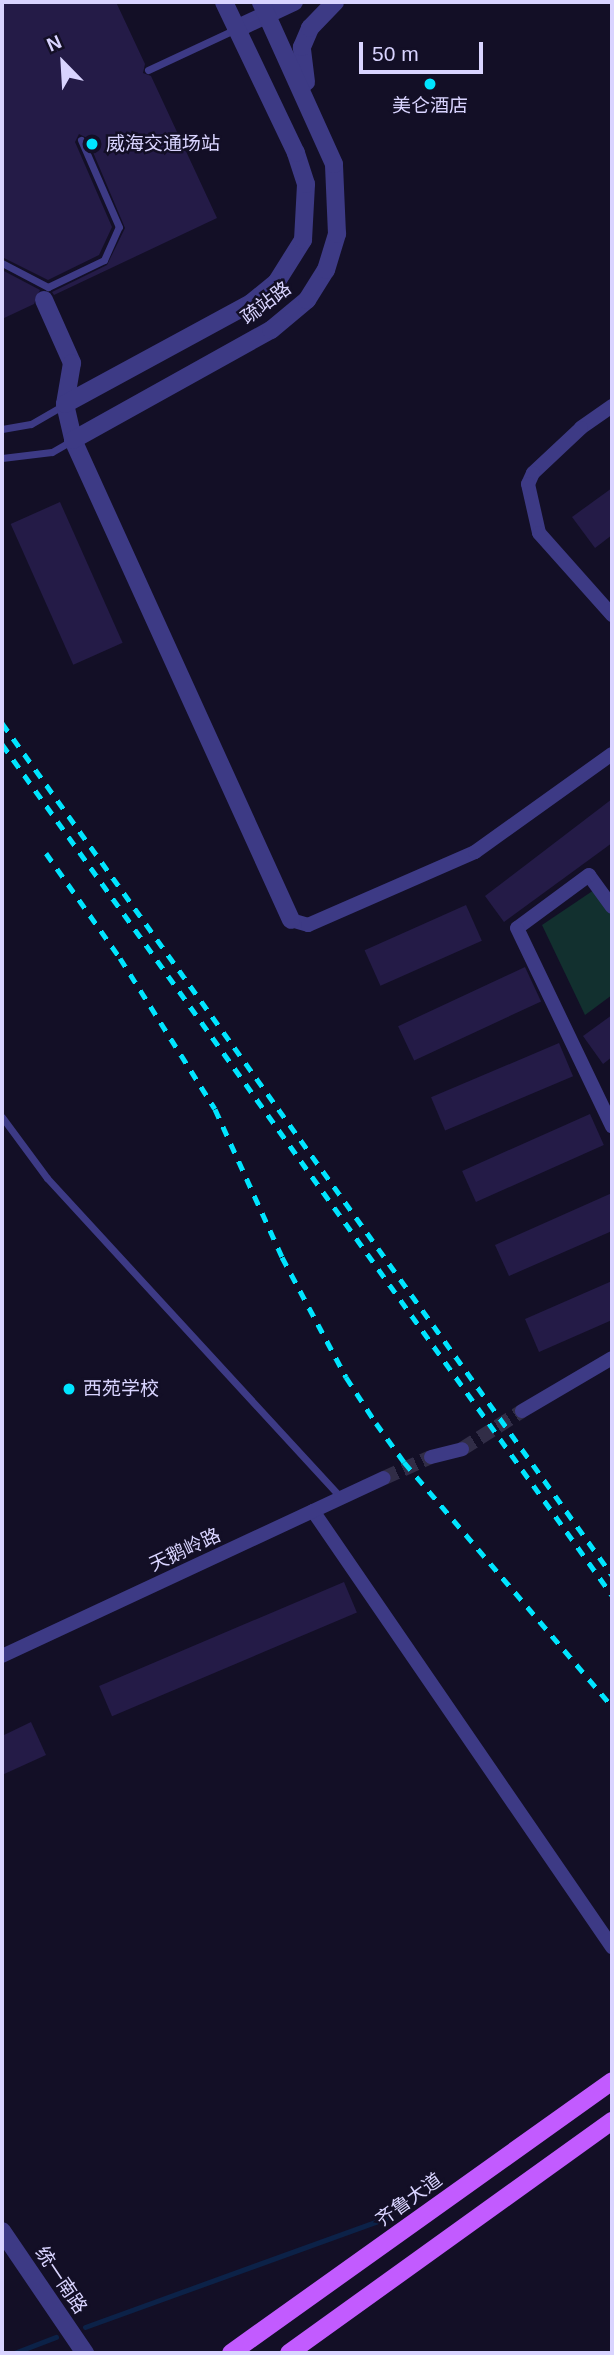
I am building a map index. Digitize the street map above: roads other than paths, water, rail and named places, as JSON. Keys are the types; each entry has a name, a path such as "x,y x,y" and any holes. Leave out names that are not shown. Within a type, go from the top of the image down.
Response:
{"main road":[{"name":"齐鲁大道","path":"231,2353 612,2081"},
{"path":"289,2353 612,2121"}],"street":[{"name":"疏站路","path":"65,404 251,303 276,283 303,240 306,184 224,2"},
{"path":"236,29 264,8 295,2"},
{"path":"307,103 302,47 310,28 335,2"},
{"name":"疏站路","path":"74,440 271,330 307,300 330,258 337,233 338,195 334,164 264,8"},
{"path":"44,300 72,363 65,404 74,440 291,920 309,925 475,852 612,754"},
{"path":"612,406 580,428 533,472 528,484 539,533 612,615"},
{"path":"612,906 589,875 517,928 612,1126"},
{"path":"522,1411 612,1359"},
{"path":"431,1457 462,1449"},
{"name":"天鹅岭路","path":"2,1656 384,1478"},
{"path":"313,1511 612,1947"},
{"name":"统一南路","path":"2,2231 85,2353"}],"lane":[{"path":"148,70 236,29"},
{"path":"2,263 48,287 104,260 119,227 81,139"},
{"name":"疏站路","path":"2,429 31,424 65,404"},
{"name":"疏站路","path":"2,458 52,452 74,440"},
{"path":"2,1118 47,1178 342,1498"}],"waterway":[{"path":"85,2327 386,2218"},
{"path":"14,2353 56,2337"}],"tunnel":[{"path":"462,1449 522,1411"},
{"path":"384,1478 431,1457"}],"railway":[{"path":"2,723 612,1575"},
{"path":"2,744 612,1595"},
{"path":"46,853 120,958 215,1109 282,1257 346,1377 376,1423 404,1462 612,1706"}],"place":[{"name":"美仑酒店","path":"430,84"},
{"name":"威海交通场站","path":"92,144"},
{"name":"西苑学校","path":"69,1389"}]}
